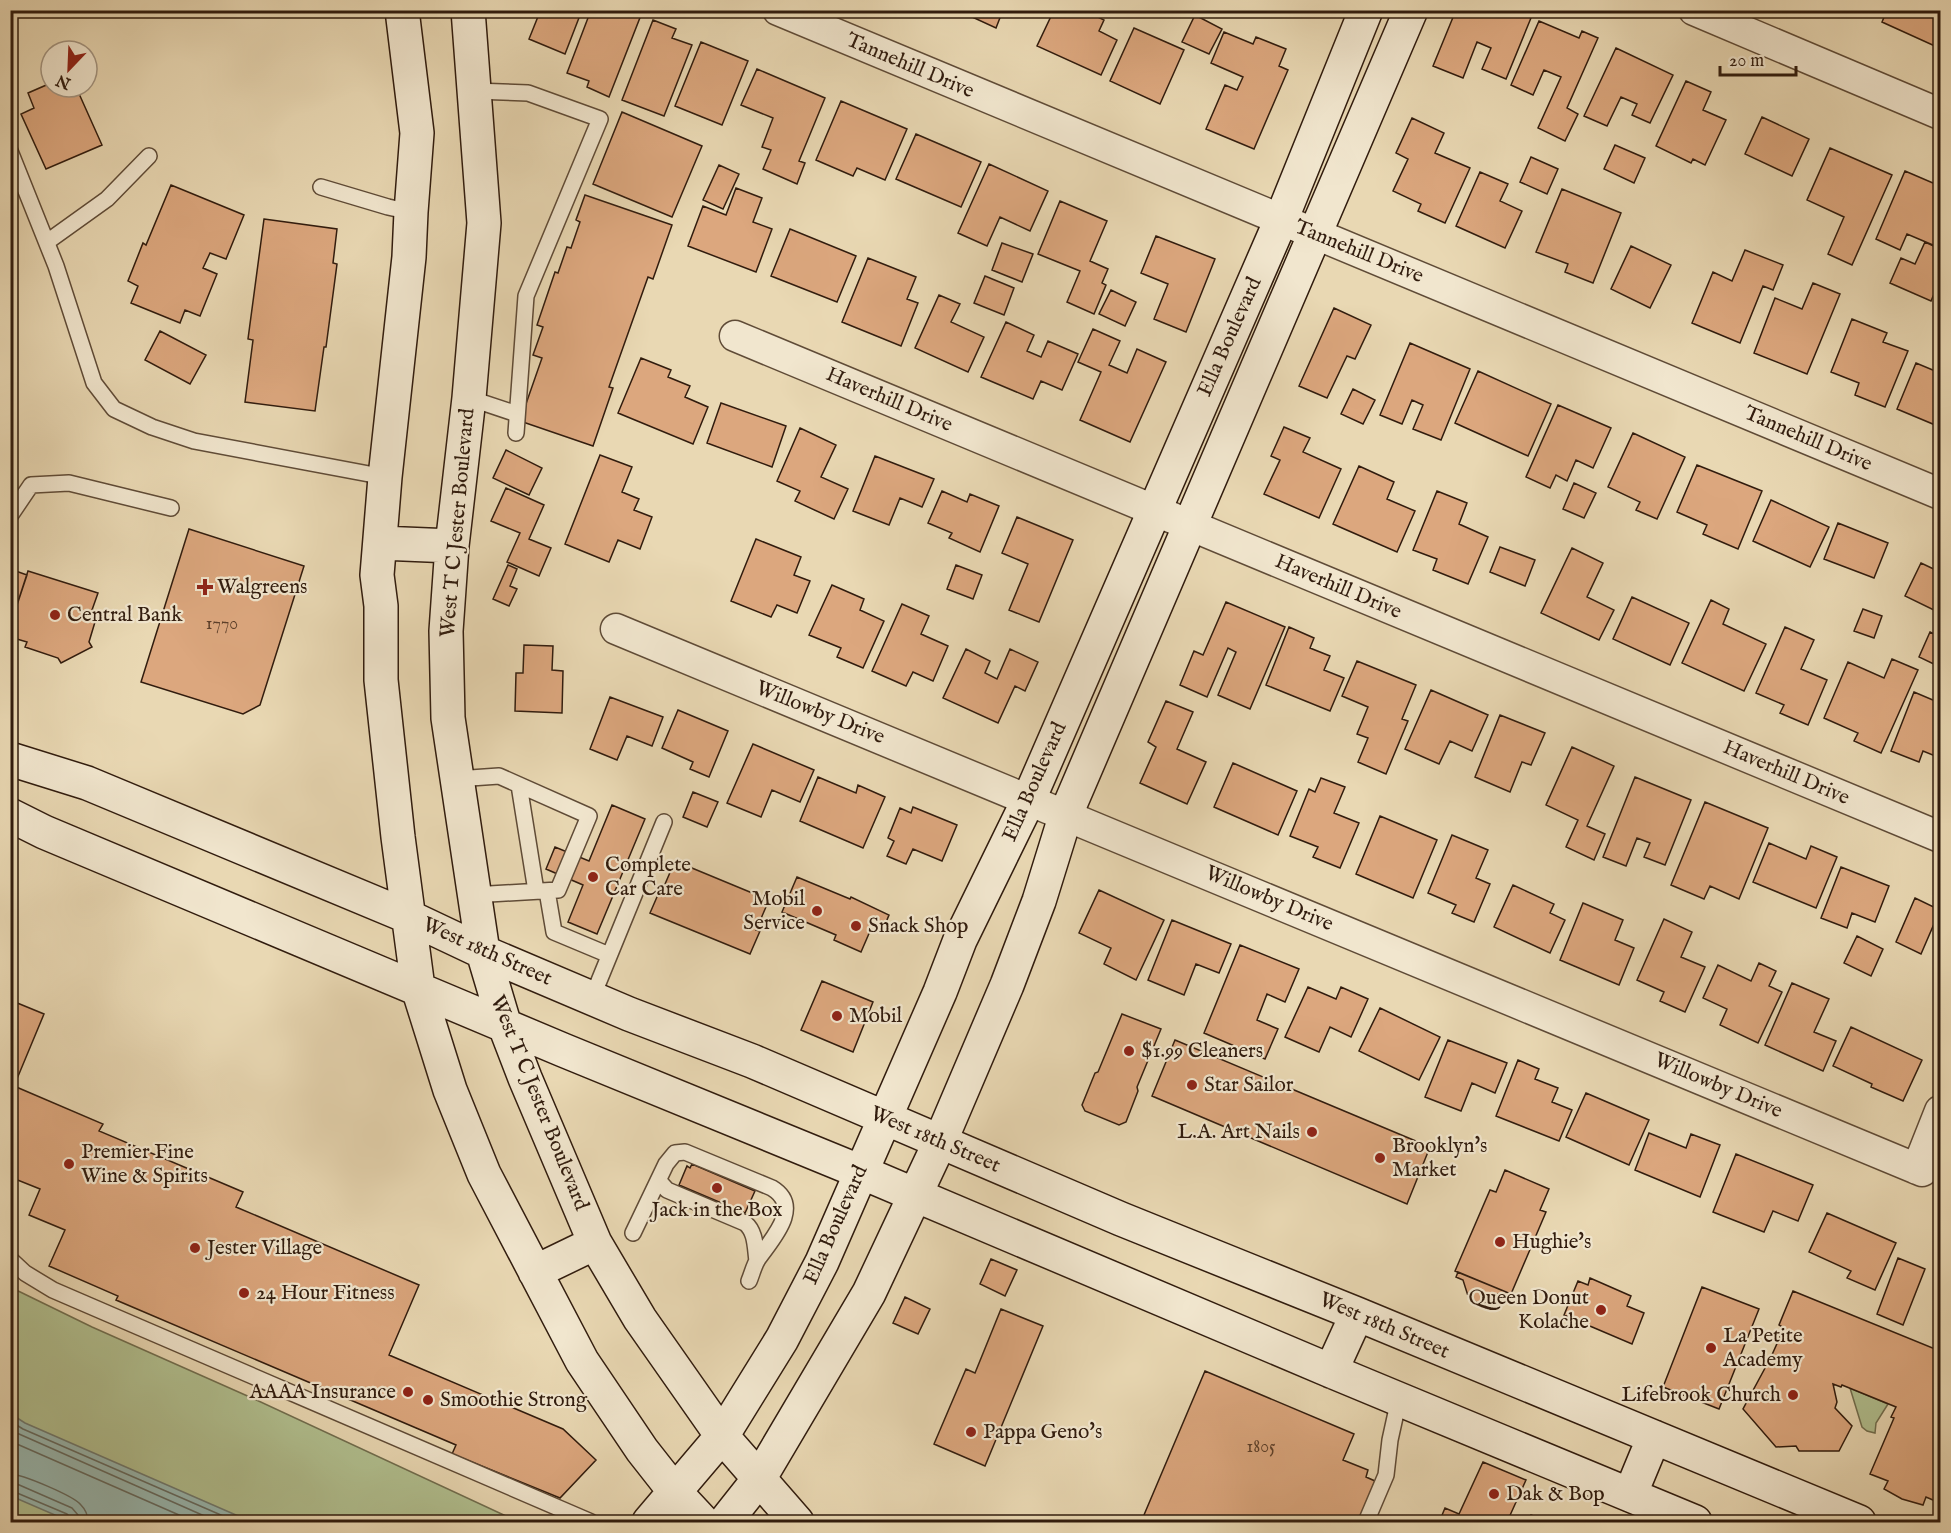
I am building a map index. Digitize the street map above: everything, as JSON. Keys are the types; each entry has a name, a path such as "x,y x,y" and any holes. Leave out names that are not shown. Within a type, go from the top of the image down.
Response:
{"main road":[{"path":"402,10 417,133 410,257 385,477 377,575 381,606 381,680 418,988 450,1090 484,1174 582,1361 642,1450 675,1492 703,1522"},
{"path":"444,10 468,11"},
{"name":"Ella Boulevard","path":"649,1522 722,1436 782,1339 822,1262 940,992 960,940 1029,799 1281,220 1366,10"},
{"name":"Ella Boulevard","path":"725,1522 759,1479 869,1293 940,1142 1039,901 1066,814 1410,10"},
{"name":"West T C Jester Boulevard","path":"468,11 484,223 469,399 452,546 446,631 448,718 483,952 506,1026 595,1243 640,1319 722,1436 797,1522"},
{"path":"380,543 452,546"},
{"name":"West 18th Street","path":"10,759 87,783 409,918 592,998 752,1061 940,1142 1859,1522"},
{"path":"10,815 55,837 1695,1522"},
{"path":"535,1272 595,1243"},
{"path":"1331,1371 1356,1314"},
{"path":"1630,1495 1654,1437"}],"street":[{"name":"Tannehill Drive","path":"778,10 1941,494"},
{"path":"1694,10 1941,114"},
{"name":"Haverhill Drive","path":"735,336 1941,837"},
{"name":"Willowby Drive","path":"616,629 1920,1170 1941,1111"}],"lane":[{"path":"474,91 528,93 600,119 526,296 516,433"},
{"path":"10,151 56,266 94,383 114,409 152,427 194,441 385,477"},
{"path":"47,243 107,199 150,156"},
{"path":"321,187 411,212"},
{"path":"469,399 517,414"},
{"path":"10,516 30,486 69,483 171,508"},
{"path":"456,779 499,776 589,816 558,890 473,895"},
{"path":"519,785 541,891 554,932 609,955"},
{"path":"592,998 664,822"},
{"path":"633,1233 666,1164 675,1154 685,1152 779,1192 784,1198 786,1209 775,1239 757,1261 749,1281"},
{"path":"659,1181 667,1190 751,1228 757,1261"},
{"path":"10,1260 25,1273 53,1290 591,1522"},
{"path":"1366,1522 1386,1475 1390,1440 1399,1399"}],"green space":[{"path":"10,1287 92,1327 252,1398 519,1522 11,1522"},
{"path":"1850,1388 1888,1404 1876,1423 1875,1433 1862,1427"}],"water":[{"path":"11,1414 25,1423 252,1522 71,1522 11,1496"}],"building":[{"path":"532,10 582,10 565,54 529,39 539,14"},
{"path":"591,10 631,10 641,15 609,97 587,87 589,81 567,73"},
{"path":"957,10 1003,10 996,28"},
{"path":"1054,10 1084,10 1104,20 1099,31 1117,40 1101,75 1037,46"},
{"path":"1456,10 1514,10 1531,18 1506,79 1482,69 1491,48 1477,42 1463,78 1433,66"},
{"path":"1887,10 1940,10 1940,41 1937,47 1882,22"},
{"path":"1195,15 1222,29 1209,54 1182,42"},
{"path":"653,20 676,29 672,38 692,45 664,116 622,100"},
{"path":"1539,21 1579,38 1582,31 1598,38 1567,108 1578,114 1565,141 1538,128 1561,77 1544,70 1533,95 1511,85"},
{"path":"1134,28 1184,50 1160,104 1110,81"},
{"path":"1224,32 1253,44 1256,37 1286,49 1279,66 1288,70 1254,149 1206,129 1225,85 1237,90 1243,77 1211,63"},
{"path":"701,42 748,61 722,125 675,106"},
{"path":"1616,48 1673,75 1650,123 1632,115 1637,104 1621,97 1607,126 1584,116"},
{"path":"757,69 825,98 799,161 805,163 797,184 763,169 771,150 762,147 773,118 741,105"},
{"path":"1686,81 1711,92 1703,110 1726,120 1705,165 1693,159 1691,163 1656,146"},
{"path":"39,88 39,99 81,99 102,145 46,169 21,114 34,108 28,93"},
{"path":"841,101 907,129 885,180 857,168 853,176 816,160"},
{"path":"622,112 702,146 672,217 593,184"},
{"path":"1762,117 1809,139 1792,176 1745,154"},
{"path":"1412,118 1444,133 1435,153 1470,168 1445,223 1418,211 1421,204 1393,191 1408,159 1396,153"},
{"path":"916,134 981,162 961,207 896,179"},
{"path":"1615,145 1645,158 1634,183 1604,169"},
{"path":"1830,148 1892,175 1852,265 1828,254 1844,217 1807,200"},
{"path":"1531,157 1558,169 1547,194 1520,182"},
{"path":"989,164 1048,191 1030,231 1000,217 987,246 958,233"},
{"path":"719,165 739,174 723,209 703,200"},
{"path":"1905,171 1940,186 1940,248 1907,234 1900,250 1876,239"},
{"path":"1480,172 1508,184 1500,201 1522,211 1505,248 1456,226"},
{"path":"171,185 244,215 226,259 210,253 203,268 217,274 200,316 185,310 180,323 131,303 138,286 128,281 143,243 146,245"},
{"path":"736,188 762,198 753,222 772,229 756,272 688,246 703,206 726,215"},
{"path":"1562,189 1621,213 1593,283 1565,272 1568,264 1536,252"},
{"path":"585,195 672,225 653,279 648,277 609,387 613,388 593,446 520,421 542,358 533,355 543,327 537,325 555,272 558,273 567,247 571,248 580,222 576,220"},
{"path":"1060,201 1107,221 1090,261 1108,269 1102,283 1106,285 1094,314 1067,302 1080,271 1038,254"},
{"path":"264,219 337,229 333,263 337,264 315,411 245,402 253,340 248,339"},
{"path":"790,229 856,256 837,302 771,276"},
{"path":"1156,236 1215,259 1186,332 1154,319 1168,284 1141,273"},
{"path":"1925,242 1940,249 1940,280 1931,301 1890,283 1901,258 1915,264"},
{"path":"1002,243 1033,254 1022,282 992,270"},
{"path":"1631,246 1671,265 1650,308 1611,289"},
{"path":"1745,250 1783,265 1773,290 1763,286 1740,343 1692,323 1713,272 1732,281"},
{"path":"868,258 916,277 907,299 918,303 901,346 842,322"},
{"path":"985,276 1014,288 1004,315 974,303"},
{"path":"1813,283 1840,294 1807,374 1754,353 1775,298 1802,309"},
{"path":"1111,290 1136,302 1125,326 1099,314"},
{"path":"939,295 960,304 951,322 984,337 968,372 915,348"},
{"path":"1334,308 1371,325 1355,359 1347,356 1327,398 1299,386"},
{"path":"1852,319 1887,333 1883,342 1908,351 1885,407 1855,395 1859,383 1831,372"},
{"path":"1006,322 1034,335 1027,351 1041,357 1048,341 1078,354 1062,390 1041,381 1033,399 981,377"},
{"path":"1093,329 1120,341 1109,365 1127,373 1137,349 1166,362 1130,442 1080,420 1101,372 1078,362"},
{"path":"160,331 206,355 190,384 145,360"},
{"path":"1410,343 1470,369 1441,440 1413,429 1423,405 1412,400 1402,424 1380,415"},
{"path":"641,358 671,370 668,377 690,386 685,397 708,407 693,444 618,413"},
{"path":"1916,363 1940,373 1940,427 1897,409"},
{"path":"1478,371 1551,404 1528,456 1455,423"},
{"path":"1353,389 1375,400 1363,424 1341,414"},
{"path":"721,403 786,426 772,467 707,443"},
{"path":"1558,405 1611,428 1593,468 1576,460 1567,481 1556,475 1550,488 1526,477"},
{"path":"1284,427 1310,438 1303,452 1341,469 1319,518 1264,494 1280,460 1271,456"},
{"path":"800,428 836,445 821,477 848,489 834,519 795,501 800,491 777,481"},
{"path":"1633,433 1685,457 1657,519 1636,510 1640,502 1608,487"},
{"path":"506,450 542,468 529,495 493,478"},
{"path":"600,455 632,467 622,492 639,499 634,510 652,517 640,549 618,540 609,562 565,544"},
{"path":"875,456 934,479 922,507 900,498 889,525 853,511"},
{"path":"1697,465 1762,491 1738,549 1703,534 1707,525 1677,512"},
{"path":"1359,466 1394,482 1387,499 1415,511 1397,552 1333,524"},
{"path":"1574,483 1596,493 1584,518 1563,509"},
{"path":"506,488 544,505 529,539 551,548 539,576 507,562 520,533 491,521"},
{"path":"942,491 967,502 970,494 999,506 980,552 949,538 952,533 928,523"},
{"path":"1437,491 1467,503 1459,524 1488,537 1468,584 1433,570 1437,559 1413,550"},
{"path":"1771,500 1829,527 1810,567 1753,541"},
{"path":"1017,517 1073,540 1039,622 1009,610 1028,564 1002,553"},
{"path":"1838,523 1888,543 1874,578 1824,559"},
{"name":"Walgreens","path":"189,529 304,566 260,705 243,714 141,682"},
{"path":"756,539 801,557 794,575 810,581 797,613 777,605 771,617 731,601"},
{"path":"1500,547 1535,560 1525,586 1490,572"},
{"path":"1572,548 1603,563 1587,597 1614,610 1599,640 1541,613"},
{"path":"1921,563 1940,572 1940,613 1905,596"},
{"path":"508,565 517,569 510,586 517,589 509,606 493,599"},
{"path":"956,565 982,575 973,599 947,589"},
{"path":"10,569 27,575 13,617 10,616"},
{"name":"Central Bank","path":"28,571 98,593 92,610 98,612 89,642 92,647 61,663 58,658 25,647 27,642 10,637 10,626"},
{"path":"832,585 864,599 860,610 884,621 863,668 837,657 841,648 809,635"},
{"path":"1632,597 1689,623 1670,665 1613,639"},
{"path":"1711,600 1729,609 1723,624 1766,644 1744,691 1682,663"},
{"path":"1226,602 1285,627 1250,709 1218,695 1236,652 1228,648 1207,697 1180,685 1194,651 1203,655"},
{"path":"902,604 929,616 921,634 948,646 933,681 913,672 906,686 872,671"},
{"path":"1863,609 1882,616 1874,638 1854,631"},
{"path":"1289,627 1314,638 1310,648 1330,656 1324,670 1344,678 1330,711 1266,685"},
{"path":"1785,627 1814,640 1801,669 1827,680 1808,725 1780,713 1784,705 1756,693"},
{"path":"1930,632 1940,637 1940,667 1919,657"},
{"path":"524,645 553,646 552,670 563,671 562,713 515,711 516,673 523,673"},
{"path":"966,649 990,661 985,673 997,679 1010,649 1038,662 1025,691 1015,686 998,723 943,698"},
{"path":"1892,659 1918,670 1881,753 1854,741 1858,733 1824,718 1848,662 1884,678"},
{"path":"1357,661 1416,685 1402,719 1408,721 1386,774 1358,762 1368,738 1357,734 1368,707 1342,696"},
{"path":"1431,690 1488,715 1472,751 1450,741 1439,764 1405,749"},
{"path":"1914,692 1940,703 1940,758 1923,751 1919,762 1891,751"},
{"path":"610,697 663,717 652,746 627,736 617,760 590,749"},
{"path":"1166,701 1193,712 1177,749 1206,762 1187,804 1140,783 1156,747 1148,742"},
{"path":"678,710 728,731 709,777 690,769 693,762 662,748"},
{"path":"1500,715 1545,733 1531,765 1522,762 1510,792 1475,777"},
{"path":"753,744 814,770 800,802 772,790 761,817 727,803"},
{"path":"1572,747 1614,766 1587,826 1605,834 1594,860 1566,847 1578,820 1546,805"},
{"path":"1233,763 1297,791 1278,835 1214,807"},
{"path":"818,777 856,793 858,785 885,797 863,848 800,821"},
{"path":"1635,777 1691,800 1665,865 1644,857 1650,843 1637,838 1626,866 1603,857"},
{"path":"1321,778 1345,787 1334,813 1359,823 1340,868 1313,857 1318,847 1290,836 1309,789 1315,792"},
{"path":"693,792 718,802 707,827 683,817"},
{"path":"1705,802 1768,828 1739,899 1710,886 1704,899 1671,885"},
{"name":"Complete Car Care","path":"612,805 645,819 597,934 568,922 583,885 546,869 555,847 589,861"},
{"path":"913,807 957,825 942,861 913,849 906,864 887,856 894,841 888,838 900,808 911,813"},
{"path":"1380,816 1437,840 1413,898 1356,874"},
{"path":"1452,835 1488,850 1476,878 1490,884 1474,922 1452,913 1456,905 1428,893"},
{"path":"1769,843 1806,859 1811,846 1837,857 1816,908 1753,882"},
{"path":"675,861 769,900 756,930 760,931 750,954 650,913"},
{"path":"1841,867 1889,886 1875,922 1852,913 1847,928 1821,918"},
{"path":"797,877 850,899 851,897 889,915 884,927 874,922 861,952 834,940 836,935 782,912"},
{"path":"1513,885 1554,904 1550,913 1565,920 1550,953 1494,927"},
{"path":"1099,890 1164,920 1136,980 1104,964 1111,948 1079,933"},
{"path":"1915,898 1940,910 1921,954 1896,942"},
{"path":"1583,903 1623,920 1615,940 1634,948 1619,985 1560,960"},
{"path":"1664,919 1692,932 1681,957 1705,967 1685,1012 1660,1001 1664,992 1637,980"},
{"path":"1172,920 1231,944 1219,973 1196,964 1184,995 1148,980"},
{"path":"1857,936 1883,949 1871,976 1844,963"},
{"path":"1240,945 1299,969 1285,1002 1267,994 1257,1020 1278,1029 1265,1059 1204,1033"},
{"path":"1759,963 1776,971 1769,986 1782,992 1758,1043 1720,1025 1727,1009 1703,998 1718,965 1751,981"},
{"name":"Mobil","path":"822,981 873,1002 853,1052 801,1030"},
{"path":"1792,983 1829,999 1814,1032 1836,1041 1823,1071 1765,1045"},
{"path":"1308,987 1336,999 1341,987 1368,999 1351,1037 1330,1027 1319,1052 1285,1037"},
{"name":"Jester Village","path":"10,1000 44,1014 14,1086 103,1124 99,1131 243,1192 236,1207 419,1285 389,1355 563,1429 596,1460 560,1498 452,1454 456,1445 116,1300 118,1296 49,1266 65,1230 29,1215 40,1189 10,1177"},
{"path":"1380,1008 1440,1037 1419,1080 1359,1051"},
{"name":"$1.99 Cleaners","path":"1122,1014 1161,1029 1137,1087 1138,1091 1126,1122 1119,1125 1085,1111 1082,1105"},
{"path":"1851,1027 1922,1060 1903,1101 1833,1066"},
{"path":"1175,1040 1430,1147 1407,1204 1152,1096"},
{"path":"1448,1040 1507,1063 1495,1093 1472,1083 1461,1111 1425,1097"},
{"path":"1518,1060 1539,1069 1535,1079 1558,1088 1552,1102 1572,1110 1559,1141 1496,1116"},
{"path":"1586,1093 1649,1120 1629,1165 1566,1137"},
{"path":"1649,1133 1686,1148 1691,1134 1720,1145 1700,1197 1635,1170"},
{"path":"1736,1154 1813,1185 1798,1221 1773,1211 1764,1232 1713,1212"},
{"name":"Jack in the Box","path":"692,1164 755,1191 745,1213 679,1185 687,1166 690,1168"},
{"name":"Hughie's","path":"1505,1170 1549,1189 1540,1210 1546,1212 1511,1294 1455,1271 1490,1190 1496,1192"},
{"path":"1827,1213 1896,1243 1875,1290 1847,1278 1851,1271 1809,1252"},
{"path":"1898,1258 1925,1269 1903,1325 1877,1314"},
{"path":"991,1259 1017,1270 1005,1296 980,1284"},
{"path":"1458,1272 1506,1292 1504,1296 1496,1294 1494,1300 1481,1304 1469,1299 1463,1280 1456,1277"},
{"name":"Queen Donut Kolache","path":"1590,1278 1631,1296 1627,1306 1644,1313 1632,1344 1564,1315 1578,1281 1588,1285"},
{"name":"La Petite Academy","path":"1702,1287 1759,1309 1719,1409 1663,1387"},
{"name":"Lifebrook Church","path":"1793,1291 1940,1351 1940,1503 1926,1497 1923,1505 1902,1499 1884,1489 1888,1481 1870,1474 1894,1418 1891,1417 1896,1407 1842,1385 1841,1387 1833,1384 1837,1402 1835,1408 1852,1426 1839,1451 1799,1451 1796,1446 1776,1447 1743,1409 1784,1328 1779,1325"},
{"path":"905,1297 930,1309 918,1334 893,1323"},
{"path":"1001,1309 1043,1326 985,1466 934,1444 966,1369 975,1373"},
{"path":"1205,1371 1354,1434 1343,1460 1368,1470 1366,1477 1375,1481 1358,1522 1141,1522"},
{"name":"Dak & Bop","path":"1483,1462 1526,1480 1507,1522 1445,1522 1440,1520 1445,1508 1459,1514"},
{"path":"1531,1515 1549,1522 1521,1522 1523,1516 1529,1519"}],"place":[{"name":"Walgreens","path":"205,587"},
{"name":"Central Bank","path":"55,615"},
{"name":"Complete Car Care","path":"593,877"},
{"name":"Mobil Service","path":"817,911"},
{"name":"Snack Shop","path":"856,926"},
{"name":"Mobil","path":"837,1016"},
{"name":"$1.99 Cleaners","path":"1129,1051"},
{"name":"Star Sailor","path":"1192,1085"},
{"name":"L.A. Art Nails","path":"1312,1132"},
{"name":"Brooklyn's Market","path":"1380,1158"},
{"name":"Premier Fine Wine & Spirits","path":"69,1164"},
{"name":"Jack in the Box","path":"717,1188"},
{"name":"Hughie's","path":"1500,1242"},
{"name":"Jester Village","path":"195,1248"},
{"name":"24 Hour Fitness","path":"244,1293"},
{"name":"Queen Donut Kolache","path":"1601,1310"},
{"name":"La Petite Academy","path":"1711,1348"},
{"name":"AAAA Insurance","path":"408,1392"},
{"name":"Lifebrook Church","path":"1793,1395"},
{"name":"Smoothie Strong","path":"428,1400"},
{"name":"Pappa Geno's","path":"971,1432"},
{"name":"Dak & Bop","path":"1494,1494"}]}
